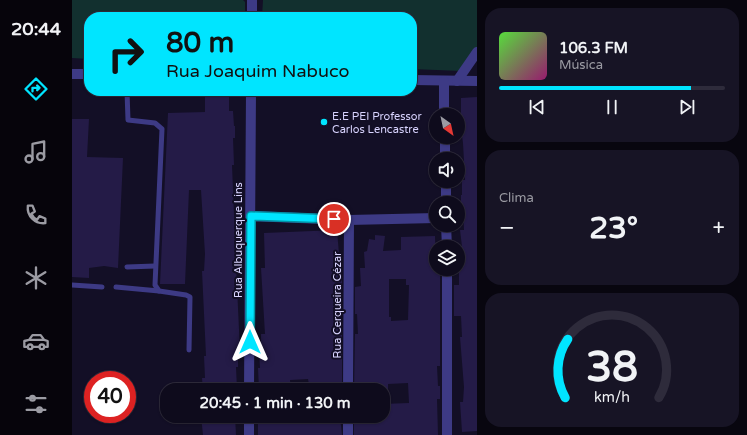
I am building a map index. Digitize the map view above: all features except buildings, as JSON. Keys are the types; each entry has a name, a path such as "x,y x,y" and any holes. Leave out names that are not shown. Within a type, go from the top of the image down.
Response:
{"street":[{"path":"252,0 252,12"},
{"path":"457,81 477,52"},
{"path":"72,74 84,74"},
{"path":"417,80 477,81"},
{"path":"444,81 444,108"},
{"name":"Rua Albuquerque Lins","path":"249,383 251,96"},
{"path":"251,216 349,220 429,218"},
{"name":"Rua Cerqueira Cézar","path":"348,383 349,220"},
{"path":"447,276 447,435"},
{"path":"249,423 249,435"},
{"path":"348,423 348,435"}],"lane":[{"path":"127,96 128,120 155,123 162,129 155,266 155,285 159,291"},
{"path":"127,267 155,266"},
{"path":"72,284 102,287"},
{"path":"116,288 159,291 186,295 190,297 189,350"}],"green space":[{"path":"72,0 243,0 245,2 245,12 84,12 84,59 72,58"},
{"path":"263,0 477,0 477,47 461,71 417,69 417,12 262,12"}],"place":[{"name":"E.E PEI Professor Carlos Lencastre","path":"324,122"}],"route":[{"path":"250,342 251,216 334,219"}]}
